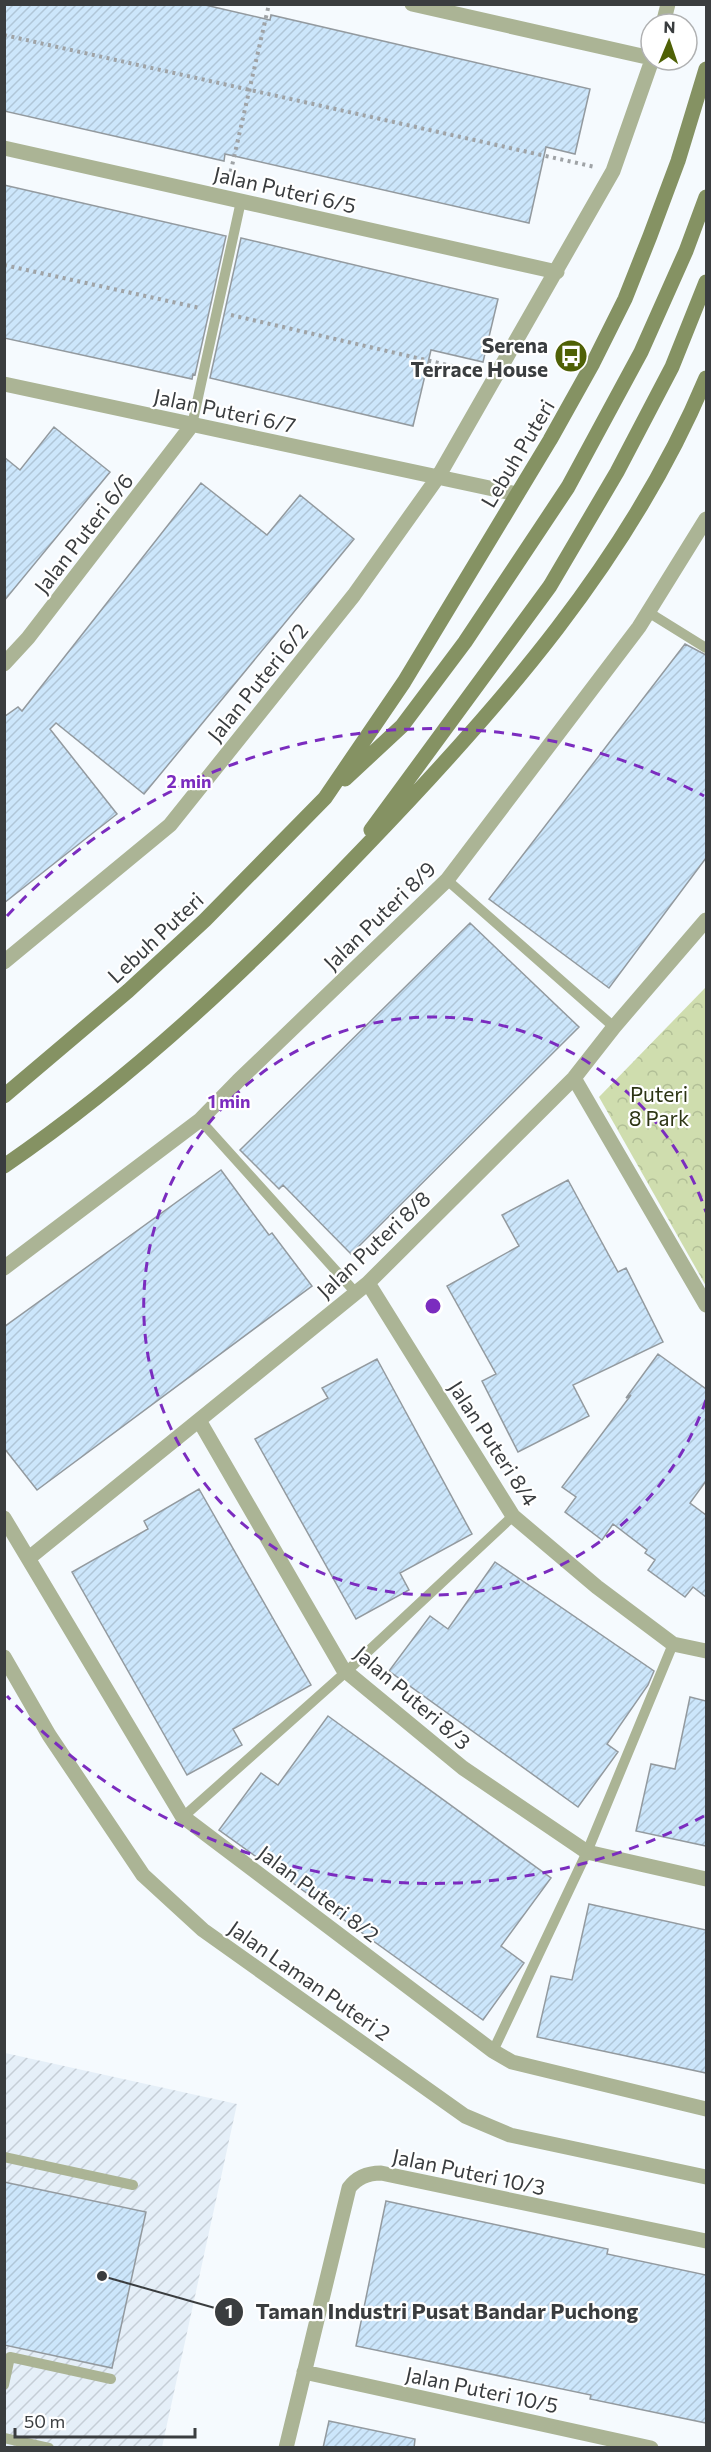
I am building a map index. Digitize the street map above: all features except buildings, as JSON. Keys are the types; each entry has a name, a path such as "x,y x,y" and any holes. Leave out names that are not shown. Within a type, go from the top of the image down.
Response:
{"main road":[{"name":"Lebuh Puteri","path":"325,798 404,682 556,430 626,299 678,161 706,69"},
{"name":"Lebuh Puteri","path":"4,1096 128,991 205,920 325,798 402,726 465,642 568,487 641,352 686,251 706,197"},
{"path":"331,883 550,586 617,472 672,367 706,282"},
{"path":"4,1166 126,1075 240,973 424,786 532,662 616,547 654,483 706,378"}],"street":[{"path":"412,4 639,56"},
{"name":"Jalan Puteri 6/2","path":"4,962 170,825 354,595 438,477 557,272 613,171 647,72"},
{"name":"Jalan Puteri 6/5","path":"4,148 557,272"},
{"name":"Jalan Puteri 6/7","path":"4,384 517,494"},
{"name":"Jalan Puteri 6/6","path":"4,664 28,638 192,425"},
{"name":"Jalan Puteri 8/9","path":"4,1268 200,1120 238,1080 447,880 632,636 706,519"},
{"name":"Jalan Puteri 8/8","path":"29,1558 200,1422 362,1288 574,1078 614,1026 706,920"},
{"path":"574,1078 706,1305"},
{"name":"Jalan Puteri 8/4","path":"362,1288 513,1516 597,1587 673,1644 706,1651"},
{"name":"Jalan Puteri 8/3","path":"200,1422 343,1669 463,1768 587,1852 706,1879"},
{"path":"4,1518 29,1558"},
{"name":"Jalan Puteri 8/2","path":"29,1558 183,1817 493,2051 512,2062 706,2109"},
{"name":"Jalan Laman Puteri 2","path":"4,1657 49,1735 143,1875 203,1930 465,2116 510,2135 706,2177"},
{"name":"Jalan Puteri 10/3","path":"286,2448 349,2188 354,2181 372,2173 706,2241"},
{"name":"Jalan Puteri 10/5","path":"304,2372 651,2448"}],"lane":[{"path":"192,425 241,201"},
{"path":"648,612 706,648"},
{"path":"447,880 614,1026"},
{"path":"200,1120 362,1288"},
{"path":"183,1817 347,1671 513,1516"},
{"path":"493,2051 587,1852 673,1644"},
{"path":"4,2157 133,2185"},
{"path":"4,2385 10,2357 111,2379"},
{"path":"4,2438 49,2448"}],"path":[{"path":"225,197 269,4"},
{"path":"4,35 613,171"},
{"path":"4,265 495,376"}],"shaded area":[{"path":"5,2053 237,2104 162,2447 5,2448"}],"green space":[{"name":"Puteri 8 Park","path":"706,987 706,1286 599,1097"}],"place":[{"name":"Serena Terrace House","path":"571,356"},
{"name":"Taman Industri Pusat Bandar Puchong","path":"102,2276"}]}
